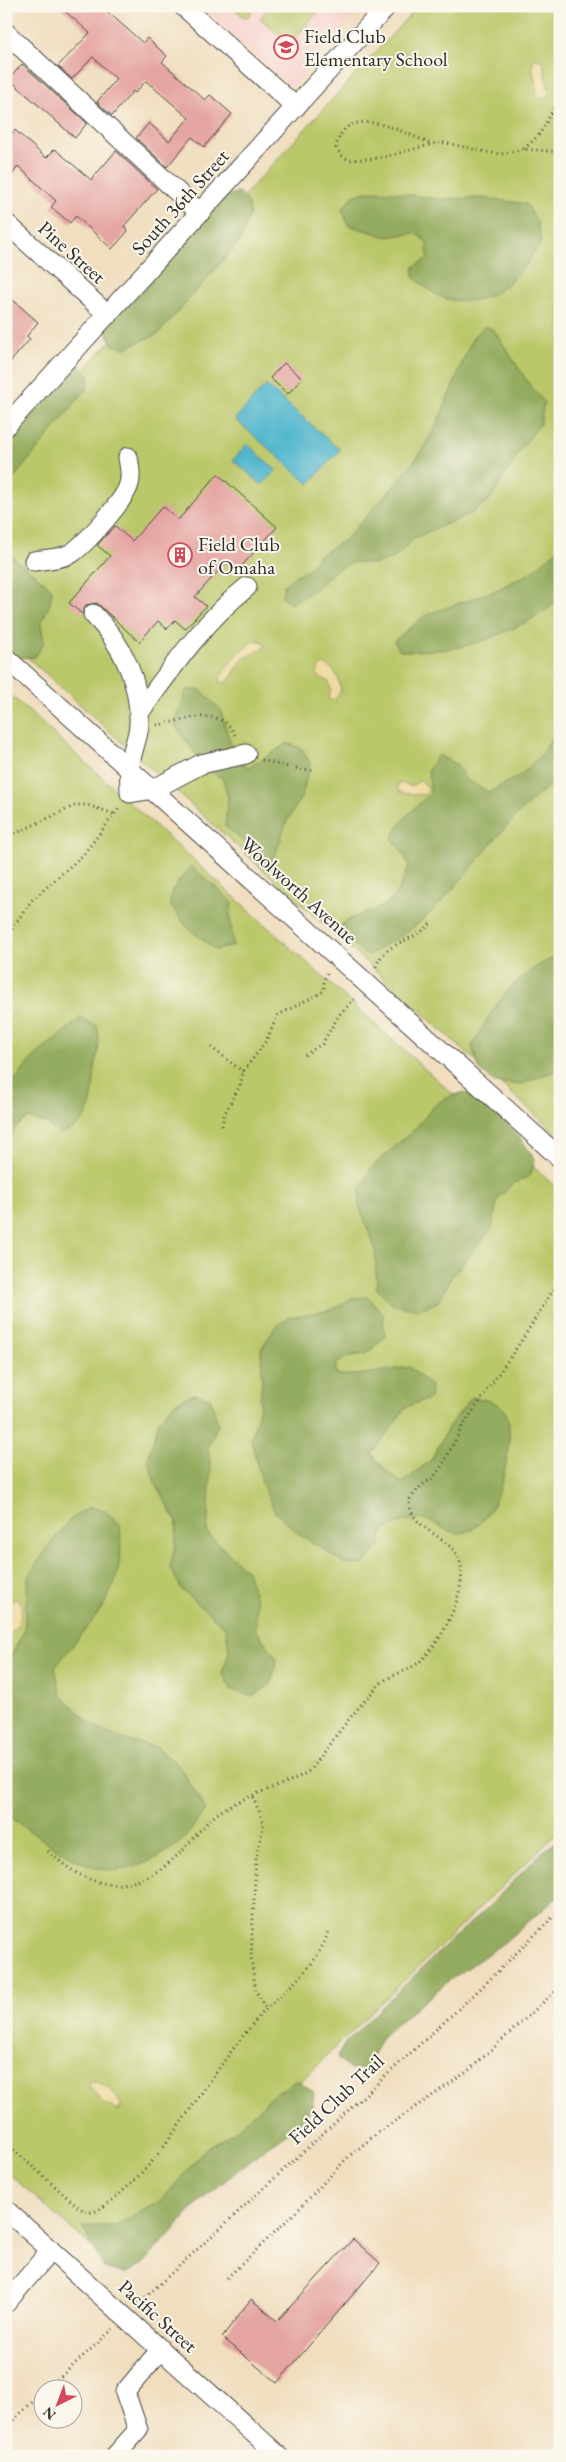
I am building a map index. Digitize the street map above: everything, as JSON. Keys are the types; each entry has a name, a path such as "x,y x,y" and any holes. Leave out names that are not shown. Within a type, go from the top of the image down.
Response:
{"street":[{"path":"183,6 296,107"},
{"name":"South 36th Street","path":"8,420 108,315 387,6"},
{"path":"6,33 200,213"},
{"name":"Pine Street","path":"6,223 108,315"},
{"path":"34,561 61,557 73,552 89,537 126,492 130,475 128,457"},
{"path":"139,720 180,658 231,600 247,587"},
{"path":"93,614 109,629 126,660 134,686 139,720 130,767 130,793 154,789 201,764 246,754"},
{"name":"Woolworth Avenue","path":"6,658 130,767 560,1158"},
{"name":"Pacific Street","path":"6,2210 279,2456"},
{"path":"6,2303 51,2250"},
{"path":"115,2456 138,2430 125,2392 161,2349"}],"path":[{"path":"524,149 540,134 560,97"},
{"path":"429,144 388,125 364,122 340,133 336,148 343,157 367,160 441,142 454,143 502,154 524,149 560,152"},
{"path":"139,720 161,724 198,716 208,716 228,726 237,744 246,754 283,766 314,771"},
{"path":"6,937 30,901 84,855 130,793"},
{"path":"6,838 76,805 87,805 114,814"},
{"path":"222,1126 224,1115 240,1084 243,1072 266,1041 278,1015 321,993 324,990 324,980 328,972"},
{"path":"211,1047 243,1072"},
{"path":"48,1851 64,1866 105,1884 121,1885 146,1878 165,1866 216,1814 299,1778 310,1771 385,1679 418,1663 437,1639 458,1600 461,1588 460,1564 450,1546 412,1516 409,1500 422,1485 433,1478 442,1466 462,1427 524,1337 560,1279"},
{"path":"253,1797 264,1823 256,1858 251,1958 256,1991 266,2009"},
{"name":"Field Club Trail","path":"133,2310 154,2287 480,1989 560,1910"},
{"path":"6,2143 85,2212 93,2212 101,2208 140,2175 154,2159 246,2033 266,2009 311,1966 324,1947 328,1932"},
{"path":"227,2278 354,2152 468,2071 560,1987"},
{"path":"57,2380 117,2326"},
{"path":"6,2428 32,2403"}],"shaded area":[{"name":"Field Club Elementary School","path":"199,6 364,6 291,88"}],"green space":[{"path":"232,6 257,6 246,19"},
{"path":"270,6 323,6 290,44 260,18"},
{"path":"418,6 560,6 560,1137 6,638 6,455"},
{"path":"368,191 392,192 437,199 484,198 526,204 537,221 541,242 515,277 492,294 479,299 465,301 445,299 414,278 414,267 428,258 427,242 415,233 387,237 348,225 342,209 353,196"},
{"path":"239,192 247,200 250,213 240,241 158,334 125,348 113,345 104,327 204,210 229,195"},
{"path":"485,326 494,330 531,387 544,402 540,424 520,450 491,498 472,513 414,538 396,557 375,564 355,562 337,569 314,590 290,604 282,596 284,585 296,575 308,570 318,556 345,540 402,477 421,452 437,424 473,337"},
{"path":"80,366 89,375 87,388 6,488 6,430 65,369"},
{"path":"560,549 560,598 539,614 495,636 466,645 440,650 400,651 394,641 426,615 494,591 532,572"},
{"path":"6,551 52,590 50,604 41,623 44,643 35,657 18,658 6,650"},
{"path":"186,690 201,690 220,709 236,761 250,767 288,743 302,749 310,763 302,796 286,823 272,865 225,826 228,798 223,779 205,767 175,725"},
{"path":"6,691 560,1191 560,1830 313,2069 119,2271 6,2171"},
{"path":"560,721 560,779 541,793 506,826 460,881 427,916 407,932 370,955 363,953 340,931 342,924 386,904 398,889 409,866 401,850 392,841 403,820 431,793 428,770 438,755 456,764 466,780 489,792 521,775 544,752"},
{"path":"191,866 232,902 230,915 233,946 216,950 189,929 170,905 172,890"},
{"path":"560,955 560,1069 521,1084 495,1083 479,1069 472,1046 489,1016 507,992 530,971"},
{"path":"81,1018 97,1026 99,1037 92,1099 85,1116 72,1129 61,1134 46,1123 28,1118 15,1128 6,1144 6,1090 35,1056"},
{"path":"464,1092 486,1105 505,1121 529,1150 535,1161 530,1176 511,1185 497,1200 492,1229 452,1276 438,1302 418,1310 394,1305 377,1289 375,1248 359,1205 360,1189 372,1167 417,1127 434,1106 444,1099"},
{"path":"368,1297 383,1314 385,1337 366,1354 350,1356 336,1364 336,1375 358,1375 409,1367 431,1386 430,1398 406,1407 372,1454 386,1471 402,1483 431,1460 449,1426 472,1397 492,1402 502,1407 508,1418 509,1439 508,1455 500,1489 493,1505 474,1528 457,1533 423,1519 405,1521 383,1531 380,1545 363,1565 344,1563 299,1534 275,1512 262,1483 251,1439 259,1410 262,1381 261,1349 275,1327 289,1317 332,1310 352,1298"},
{"path":"194,1394 210,1398 218,1424 208,1447 211,1470 207,1533 247,1571 256,1600 256,1630 277,1659 271,1684 252,1697 231,1689 222,1673 229,1653 226,1628 182,1590 170,1567 175,1547 177,1522 155,1483 148,1459 159,1421 176,1402"},
{"path":"89,1507 103,1509 120,1524 121,1549 118,1570 113,1587 104,1604 55,1668 61,1695 90,1723 119,1738 157,1747 179,1766 206,1810 186,1836 172,1848 145,1863 117,1870 108,1870 82,1862 6,1815 6,1665 24,1632 28,1578 46,1549 70,1520"},
{"path":"560,1839 560,1895 502,1944 450,1980 383,2035 366,2068 350,2070 337,2057 345,2043 449,1942 485,1910 542,1852"},
{"path":"297,2080 314,2092 312,2109 296,2127 264,2149 199,2202 143,2264 125,2274 104,2268 82,2226 115,2226 162,2200 204,2151 235,2131 272,2096"}],"sand":[{"path":"535,58 543,61 549,92 549,95 544,99 537,95 532,63"},
{"path":"254,640 262,641 265,645 264,648 243,659 227,683 221,682 220,677 234,657"},
{"path":"323,664 334,671 339,681 341,690 334,701 328,699 331,689 329,682 317,676 318,668"},
{"path":"421,780 429,789 425,795 401,793 397,788 399,783 412,786"},
{"path":"16,1599 22,1604 20,1618 17,1626 6,1635 10,1602"},
{"path":"93,2081 105,2086 113,2093 121,2104 120,2110 115,2110 101,2101 90,2089 89,2083"}],"water":[{"path":"266,385 340,450 309,484 235,419"},
{"path":"247,444 276,470 262,485 233,460"}],"building":[{"path":"59,6 101,6 143,43 147,38 167,56 162,62 205,100 210,95 232,114 204,147 192,137 167,167 136,138 149,123 169,141 189,118 146,81 135,93 133,91 112,116 97,102 116,79 93,57 72,79 58,66 90,33"},
{"path":"22,64 87,123 75,138 9,79"},
{"path":"15,130 46,158 55,149 91,180 116,151 157,189 124,226 128,231 112,249 76,216 70,223 51,207 56,201 18,166 6,185 6,140"},
{"path":"6,294 38,322 27,336 30,339 6,367"},
{"path":"284,363 302,378 288,394 270,378"},
{"name":"Field Club of Omaha","path":"218,474 277,527 238,570 228,560 195,597 206,606 185,629 175,620 167,629 158,621 139,642 97,603 86,605 82,614 69,603 110,556 97,545 115,526 132,541 163,506 178,520"},
{"path":"353,2239 380,2263 277,2383 222,2337 251,2299 277,2321"}],"place":[{"name":"Field Club Elementary School","path":"286,47"},
{"name":"Field Club of Omaha","path":"180,555"}]}
